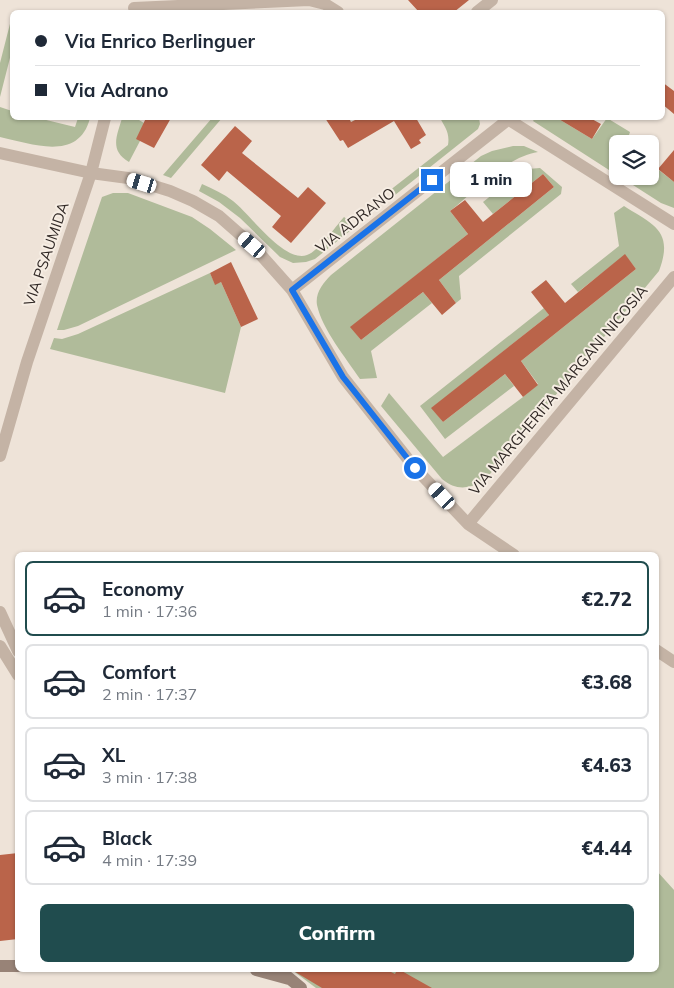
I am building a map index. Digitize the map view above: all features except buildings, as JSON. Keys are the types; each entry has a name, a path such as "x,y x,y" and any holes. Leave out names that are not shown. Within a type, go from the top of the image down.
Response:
{"main road":[{"path":"0,966 15,966"},
{"path":"270,972 284,974 302,988"}],"street":[{"path":"134,7 309,0 325,4 335,10"},
{"path":"480,10 492,0"},
{"name":"VIA PSAUMIDA","path":"15,400 91,173 104,120"},
{"name":"VIA ADRANO","path":"292,290 505,120"},
{"path":"511,120 674,224"},
{"path":"0,153 91,173 128,178 170,191 213,212 252,245 292,290 343,377 415,468 468,524 510,552"},
{"name":"VIA MARGHERITA MARGANI NICOSIA","path":"468,524 674,277"},
{"path":"0,432 15,400"},
{"path":"0,456 15,400"},
{"path":"0,612 15,644"},
{"path":"0,646 15,670"},
{"path":"659,652 674,662"}],"green space":[{"path":"10,24 10,58 0,97 0,63"},
{"path":"0,107 10,110 10,120 46,120 75,127 77,120 89,120 84,132 76,141 65,145 53,147 40,146 0,137"},
{"path":"121,120 139,120 144,123 140,141 129,162 119,153 116,142"},
{"path":"210,120 220,120 171,178 163,175"},
{"path":"441,120 479,120 480,124 478,129 395,195 389,191 448,145 448,134"},
{"path":"560,120 592,139 606,120 610,120 630,132 629,135 609,135 609,170 533,121"},
{"path":"513,146 524,146 538,152 526,155 503,168 450,211 468,234 351,327 361,340 423,292 432,303 371,351 377,378 360,379 324,324 317,305 318,292 331,275 481,156"},
{"path":"540,168 562,187 561,194 459,276 461,299 456,303 439,280 554,187 543,174 493,214 483,202 522,171"},
{"path":"659,170 674,182 674,208 661,203 633,185 659,185"},
{"path":"202,184 233,201 278,245 298,256 307,255 317,249 344,217 356,226 315,259 293,263 280,257 240,218 219,202 199,191"},
{"path":"113,193 128,193 192,217 236,250 78,326 57,330 102,197"},
{"path":"624,206 652,224 662,238 664,247 663,258 659,271 485,480 468,487 458,487 447,483 381,406 389,393 443,457 523,397 538,384 521,361 636,269 625,255 578,292 571,284 619,246 614,213"},
{"path":"210,273 215,284 221,282 241,327 225,393 50,349 54,338 62,339 78,334"},
{"path":"544,308 549,315 432,408 443,422 505,374 514,386 445,439 420,406"},
{"path":"659,873 674,890 674,988 316,988 295,972 659,972"}],"route":[{"path":"415,468 343,377 292,290 432,180"}]}
